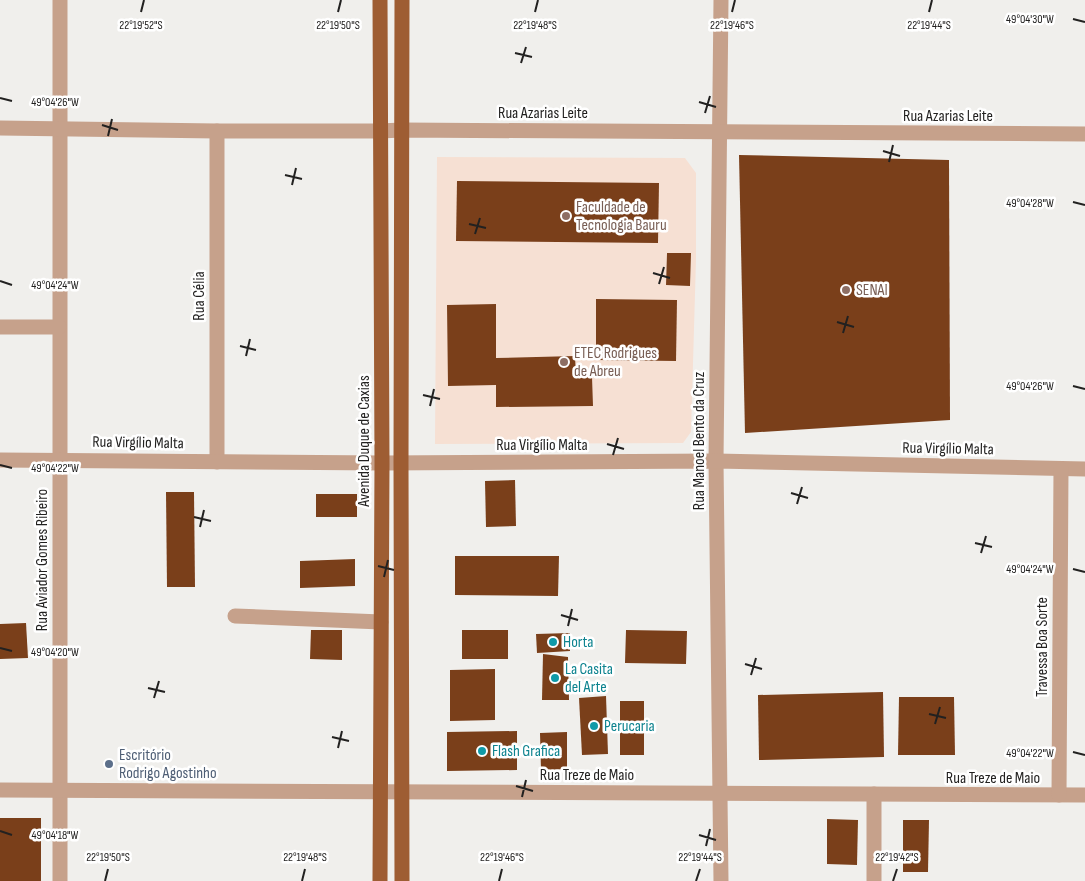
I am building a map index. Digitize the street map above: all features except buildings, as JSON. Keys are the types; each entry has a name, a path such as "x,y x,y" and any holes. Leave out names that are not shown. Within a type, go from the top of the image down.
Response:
{"main road":[{"name":"Avenida Duque de Caxias","path":"380,0 382,463 380,881"},
{"path":"402,0 402,881"}],"street":[{"name":"Rua Aviador Gomes Ribeiro","path":"60,0 60,881"},
{"name":"Rua Manoel Bento da Cruz","path":"721,0 716,461 721,881"},
{"name":"Rua Azarias Leite","path":"0,128 59,127 217,131 402,130 1085,134"},
{"name":"Rua Célia","path":"217,131 217,462"},
{"path":"0,327 59,327"},
{"name":"Rua Virgílio Malta","path":"0,460 382,463 716,461 1085,469"},
{"name":"Travessa Boa Sorte","path":"1059,796 1060,469"},
{"path":"235,616 381,622"},
{"name":"Rua Treze de Maio","path":"0,790 1085,795"},
{"path":"874,794 874,881"}],"shaded area":[{"path":"437,157 685,158 696,173 696,259 691,432 683,443 435,444"}],"place":[{"name":"Faculdade de Tecnologia Bauru","path":"566,216"},
{"name":"SENAI","path":"846,290"},
{"name":"ETEC Rodrigues de Abreu","path":"564,362"},
{"name":"Horta","path":"553,642"},
{"name":"La Casita del Arte","path":"555,678"},
{"name":"Perucaria","path":"594,726"},
{"name":"Flash Grafica","path":"482,751"},
{"name":"Escritório Rodrigo Agostinho","path":"109,764"}]}
